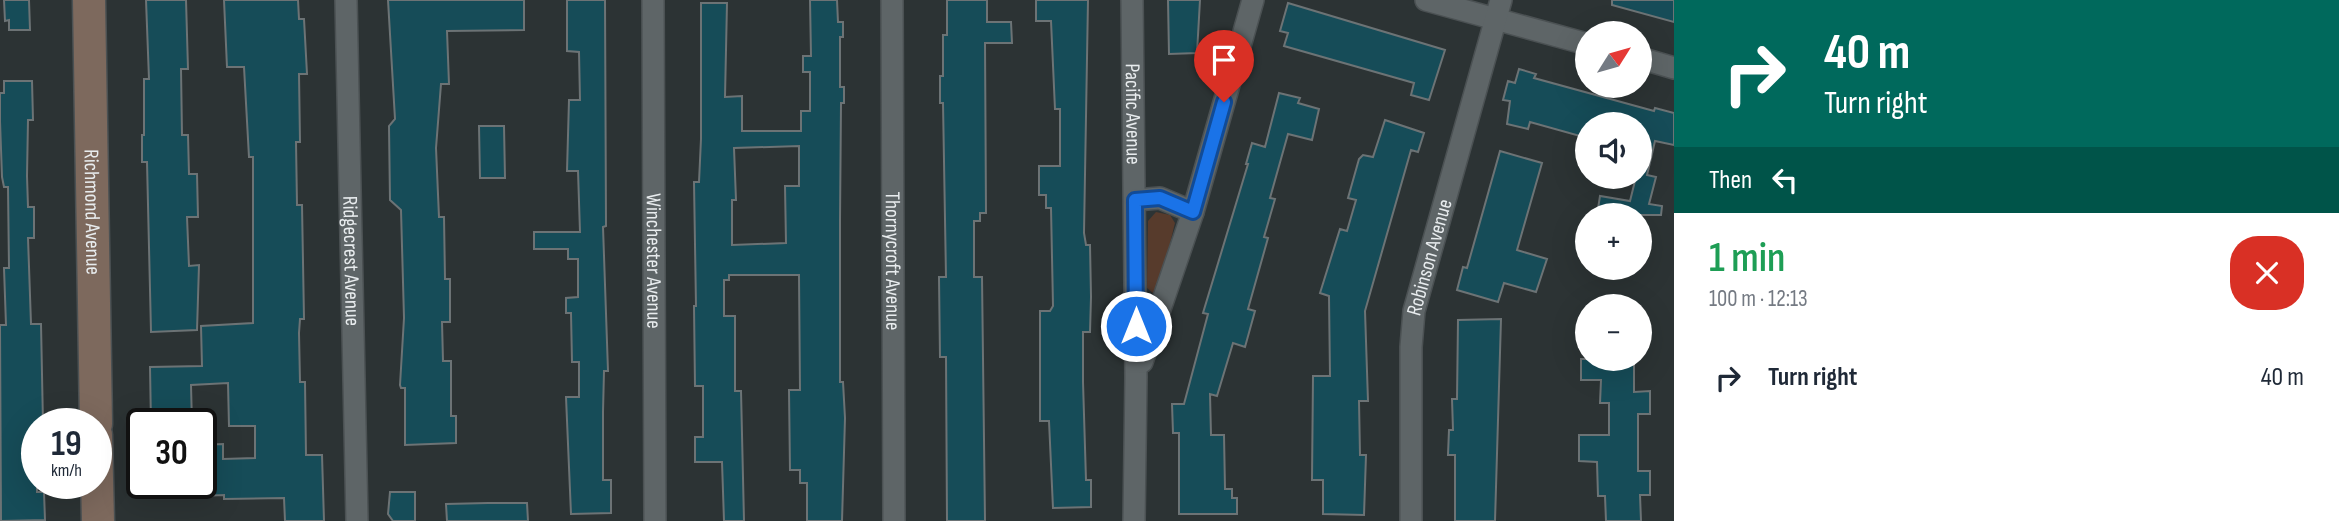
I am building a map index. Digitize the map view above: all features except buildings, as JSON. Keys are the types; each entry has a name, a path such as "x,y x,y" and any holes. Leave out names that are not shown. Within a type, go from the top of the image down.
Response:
{"main road":[{"name":"Richmond Avenue","path":"89,0 96,408"},
{"path":"98,499 99,521"}],"street":[{"name":"Ridgecrest Avenue","path":"346,0 357,521"},
{"name":"Winchester Avenue","path":"653,0 655,521"},
{"name":"Thornycroft Avenue","path":"892,0 894,521"},
{"name":"Pacific Avenue","path":"1132,0 1136,377 1134,521"},
{"path":"1136,377 1193,212 1252,0"},
{"path":"1426,0 1498,9 1575,39"},
{"name":"Robinson Avenue","path":"1411,521 1411,348 1414,311 1498,9"},
{"path":"1652,62 1674,68"},
{"path":"1135,200 1160,198 1193,212"}],"shaded area":[{"path":"1156,212 1170,215 1175,223 1159,288 1153,293 1147,288 1148,221"}],"route":[{"path":"1136,326 1135,200 1160,198 1193,212 1224,102"}]}
